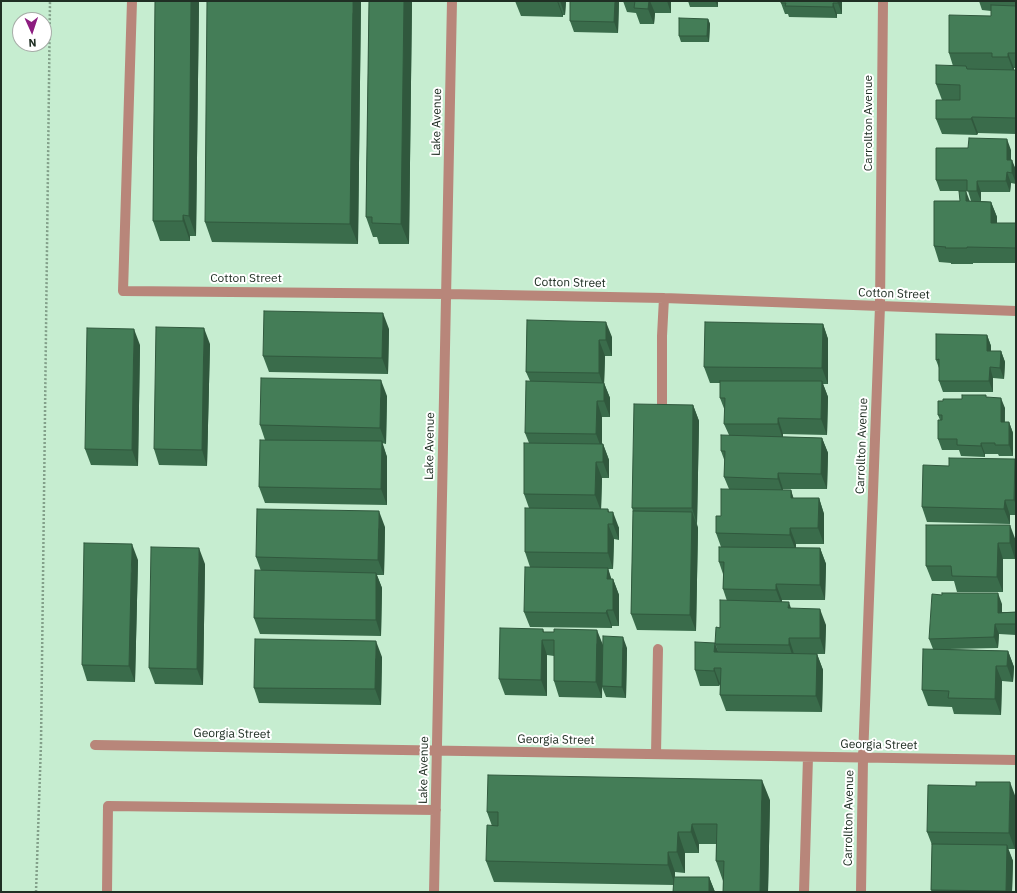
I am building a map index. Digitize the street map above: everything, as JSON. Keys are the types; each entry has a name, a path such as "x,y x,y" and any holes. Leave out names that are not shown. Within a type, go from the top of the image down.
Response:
{"street":[{"name":"Cotton Street","path":"132,1 123,291 664,298 1016,311"},
{"name":"Lake Avenue","path":"434,892 452,1"},
{"name":"Carrollton Avenue","path":"861,892 864,758 880,306 883,1"},
{"path":"662,416 662,336 664,298"},
{"path":"656,754 658,649"},
{"name":"Georgia Street","path":"95,745 1016,760"},
{"path":"804,892 808,757"},
{"path":"107,892 108,806 436,810"}],"path":[{"path":"36,892 42,744 50,1"}],"building":[{"path":"155,1 191,1 189,216 183,215 183,221 153,221"},
{"path":"207,1 353,1 350,224 205,222"},
{"path":"369,1 404,1 401,224 372,223 372,217 366,217"},
{"path":"570,1 615,1 614,22 570,21"},
{"path":"635,1 649,1 648,9 634,8"},
{"path":"781,1 838,1 838,3 833,3 833,7 785,6 786,3 781,3"},
{"path":"991,5 1016,6 1016,53 1008,53 1008,57 992,57 992,53 949,53 949,15 991,16"},
{"path":"679,18 708,19 707,36 679,36"},
{"path":"936,65 966,66 967,69 1016,70 1016,118 972,117 971,119 936,119 936,100 960,100 960,85 936,84"},
{"path":"969,138 1007,139 1007,160 1012,160 1012,173 1007,172 1006,181 977,181 977,191 967,191 967,180 936,180 936,148 968,148"},
{"path":"959,191 966,191 966,201 991,202 991,223 1016,223 1016,248 945,248 946,247 934,246 934,201 960,201"},
{"path":"264,311 383,313 382,358 263,356"},
{"path":"527,320 606,322 606,340 599,340 599,373 526,372"},
{"path":"705,322 823,324 822,368 704,367"},
{"path":"156,327 204,328 202,450 154,449"},
{"path":"87,328 134,329 132,450 85,449"},
{"path":"936,334 987,335 987,351 1001,351 1000,368 990,367 989,381 939,381 939,359 936,360"},
{"path":"261,378 381,380 380,428 260,425"},
{"path":"526,381 604,383 604,401 597,401 596,434 525,433"},
{"path":"720,381 822,381 821,419 778,418 778,424 724,424 725,398 720,398"},
{"path":"962,395 986,395 986,397 1001,398 1001,422 1009,422 1009,445 981,443 981,446 957,445 957,439 938,439 938,420 942,420 942,415 938,415 938,401 943,401 943,399 962,399"},
{"path":"634,404 693,405 692,508 632,508"},
{"path":"721,435 822,438 821,474 778,473 778,479 724,477 725,451 721,451"},
{"path":"260,440 382,441 381,489 259,487"},
{"path":"524,443 603,444 603,462 596,462 595,495 524,494"},
{"path":"949,458 1015,459 1014,500 1005,500 1004,509 922,507 923,465 949,466"},
{"path":"721,489 791,490 791,498 819,498 818,528 790,528 790,535 716,533 716,516 721,516"},
{"path":"525,508 608,509 608,512 613,512 613,524 608,524 608,553 525,552"},
{"path":"257,509 379,511 378,560 256,557"},
{"path":"633,511 692,512 690,615 631,614"},
{"path":"926,525 1010,525 1010,543 998,543 997,577 952,576 951,566 926,566"},
{"path":"84,543 132,544 129,666 82,665"},
{"path":"151,547 199,548 197,669 149,668"},
{"path":"719,547 820,548 820,585 776,584 776,590 723,589 724,562 719,562"},
{"path":"525,567 608,568 607,579 613,579 613,610 607,610 606,613 524,612"},
{"path":"255,570 376,573 376,620 254,618"},
{"path":"942,593 998,593 998,613 1016,612 1016,624 995,624 994,637 929,639 932,594 942,595"},
{"path":"720,600 789,602 788,608 820,609 820,638 789,638 789,645 715,644 716,627 720,628"},
{"path":"500,628 543,629 543,632 554,632 554,629 597,630 596,682 554,681 554,640 542,640 541,680 499,679"},
{"path":"603,636 623,637 622,687 602,686"},
{"path":"255,639 376,641 375,689 254,688"},
{"path":"695,642 715,643 714,652 817,654 816,696 720,695 721,668 714,668 714,671 695,670"},
{"path":"923,649 1008,651 1007,666 996,666 995,699 948,698 949,691 922,690"},
{"path":"488,775 762,780 760,892 723,892 724,861 716,861 717,824 692,824 691,832 678,832 677,852 668,852 668,865 486,861 487,825 498,826 498,812 487,812"},
{"path":"976,782 1010,782 1009,833 927,832 928,785 976,786"},
{"path":"932,844 1007,845 1006,891 931,890"},
{"path":"674,877 709,877 709,892 673,892"}]}
